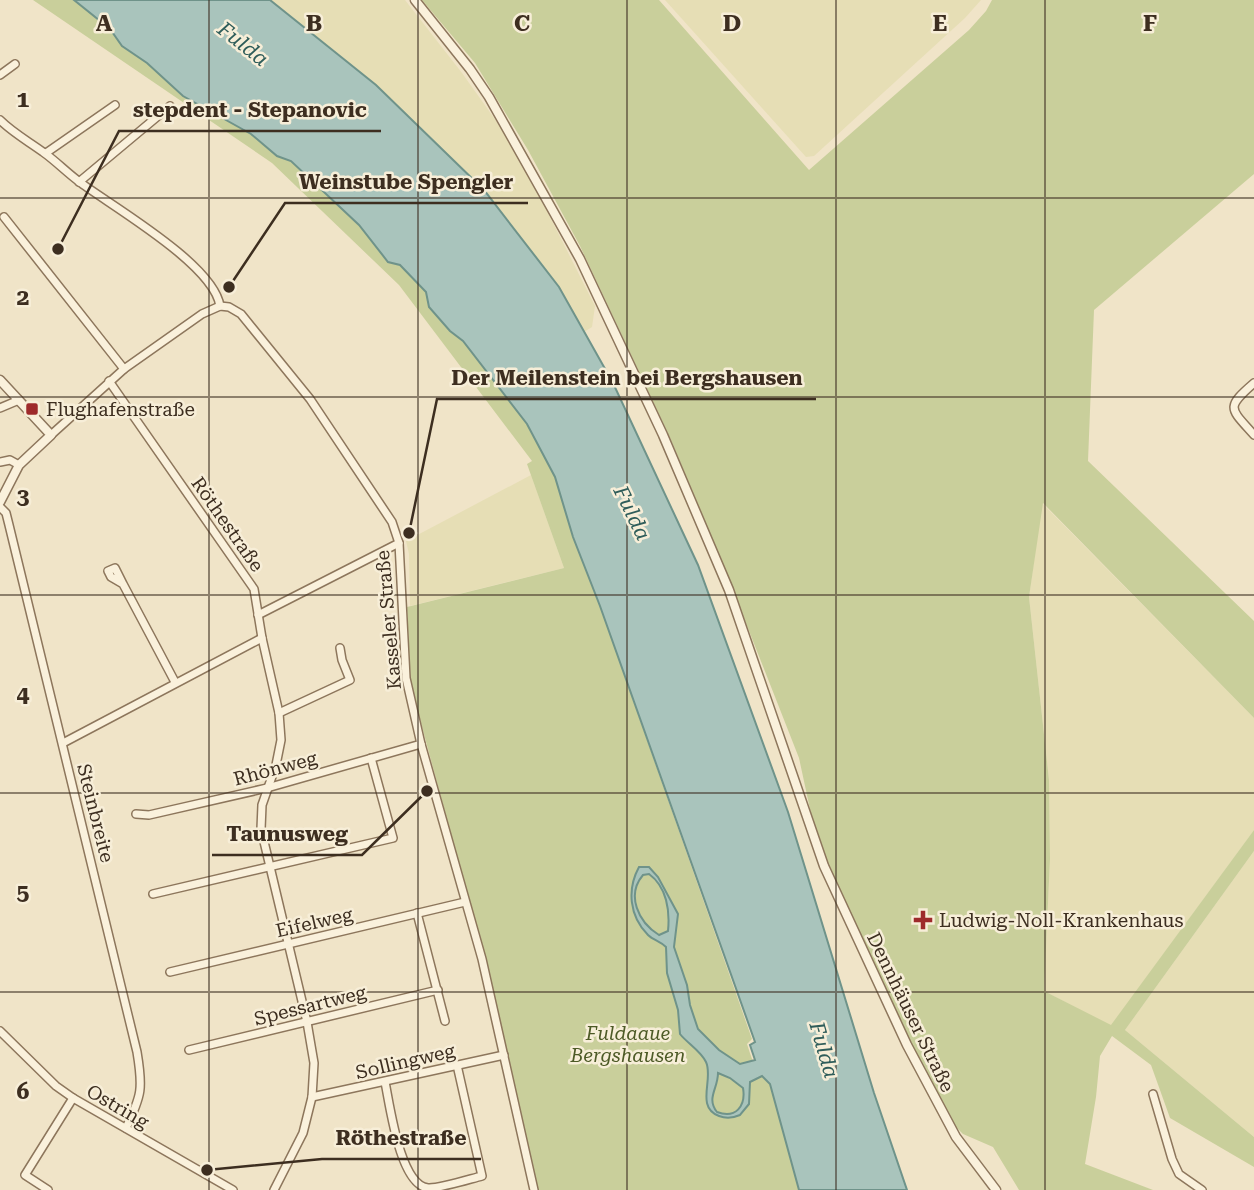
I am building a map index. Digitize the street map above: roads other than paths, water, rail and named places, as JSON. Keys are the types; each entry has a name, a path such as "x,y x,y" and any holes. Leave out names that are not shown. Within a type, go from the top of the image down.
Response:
{"street":[{"name":"Dennhäuser Straße","path":"415,0 489,97 580,259 663,435 729,590 792,768 813,839 907,1045 956,1137 996,1190"},
{"path":"0,75 15,64"},
{"path":"46,153 115,105"},
{"path":"79,182 170,106"},
{"name":"Kasseler Straße","path":"0,120 11,131 46,153 79,182 188,261 216,292 220,306 229,307 241,314 310,399 391,522 398,543 404,667 421,744 477,940 534,1190"},
{"path":"4,217 124,369"},
{"path":"0,504 19,465 109,381 202,314 220,306"},
{"path":"0,380 51,435"},
{"name":"Röthestraße","path":"109,381 254,589 279,713 281,740 276,765 262,805 261,829 307,1022 314,1063 312,1097 303,1133 274,1190"},
{"path":"1254,383 1236,399 1234,407 1237,415 1254,435"},
{"path":"0,408 19,400"},
{"path":"0,462 10,460 19,465"},
{"name":"Steinbreite","path":"0,504 6,513 63,743 140,1072 142,1088 126,1129"},
{"path":"258,615 398,543"},
{"path":"123,584 175,682"},
{"path":"63,743 262,638"},
{"path":"279,713 350,680 340,648"},
{"name":"Rhönweg","path":"136,814 149,814 267,788 421,744"},
{"path":"153,894 393,838 371,758"},
{"name":"Eifelweg","path":"170,972 465,902"},
{"path":"417,914 445,1021"},
{"name":"Spessartweg","path":"190,1051 438,990"},
{"name":"Ostring","path":"0,1031 56,1086 73,1098 233,1190"},
{"name":"Sollingweg","path":"312,1097 504,1055"},
{"path":"385,1082 405,1169 415,1182 429,1188 480,1177 482,1176 457,1065"},
{"path":"1153,1094 1179,1174 1202,1190"},
{"path":"48,1190 25,1175 73,1098"}],"water":[{"name":"Fulda","path":"74,0 270,0 376,85 484,190 559,287 613,383 698,565 788,812 874,1093 907,1190 799,1190 770,1084 762,1076 750,1082 749,1104 740,1115 722,1117 712,1112 708,1106 708,1069 701,1054 680,1034 678,1010 667,973 666,947 648,935 634,911 633,884 639,867 649,867 658,877 678,914 674,947 698,1029 719,1050 740,1064 755,1060 750,1045 755,1042 573,537 555,477 527,424 463,341 450,331 429,307 426,292 400,265 388,262 359,225 291,161 277,156 251,134 183,96 147,63 122,46 110,29","holes":["649,874 660,886 668,908 668,931 659,935 640,916 635,899 638,883 643,875","718,1073 743,1088 741,1105 730,1114 717,1112 714,1107 712,1098"]}],"place":[{"name":"stepdent - Stepanovic","path":"58,249"},
{"name":"Weinstube Spengler","path":"229,287"},
{"name":"Flughafenstraße","path":"32,409"},
{"name":"Der Meilenstein bei Bergshausen","path":"409,533"},
{"name":"Taunusweg","path":"427,791"},
{"name":"Ludwig-Noll-Krankenhaus","path":"923,920"},
{"name":"Röthestraße","path":"207,1170"}],"park label":[{"name":"Fuldaaue Bergshausen","path":"628,1044"}]}
